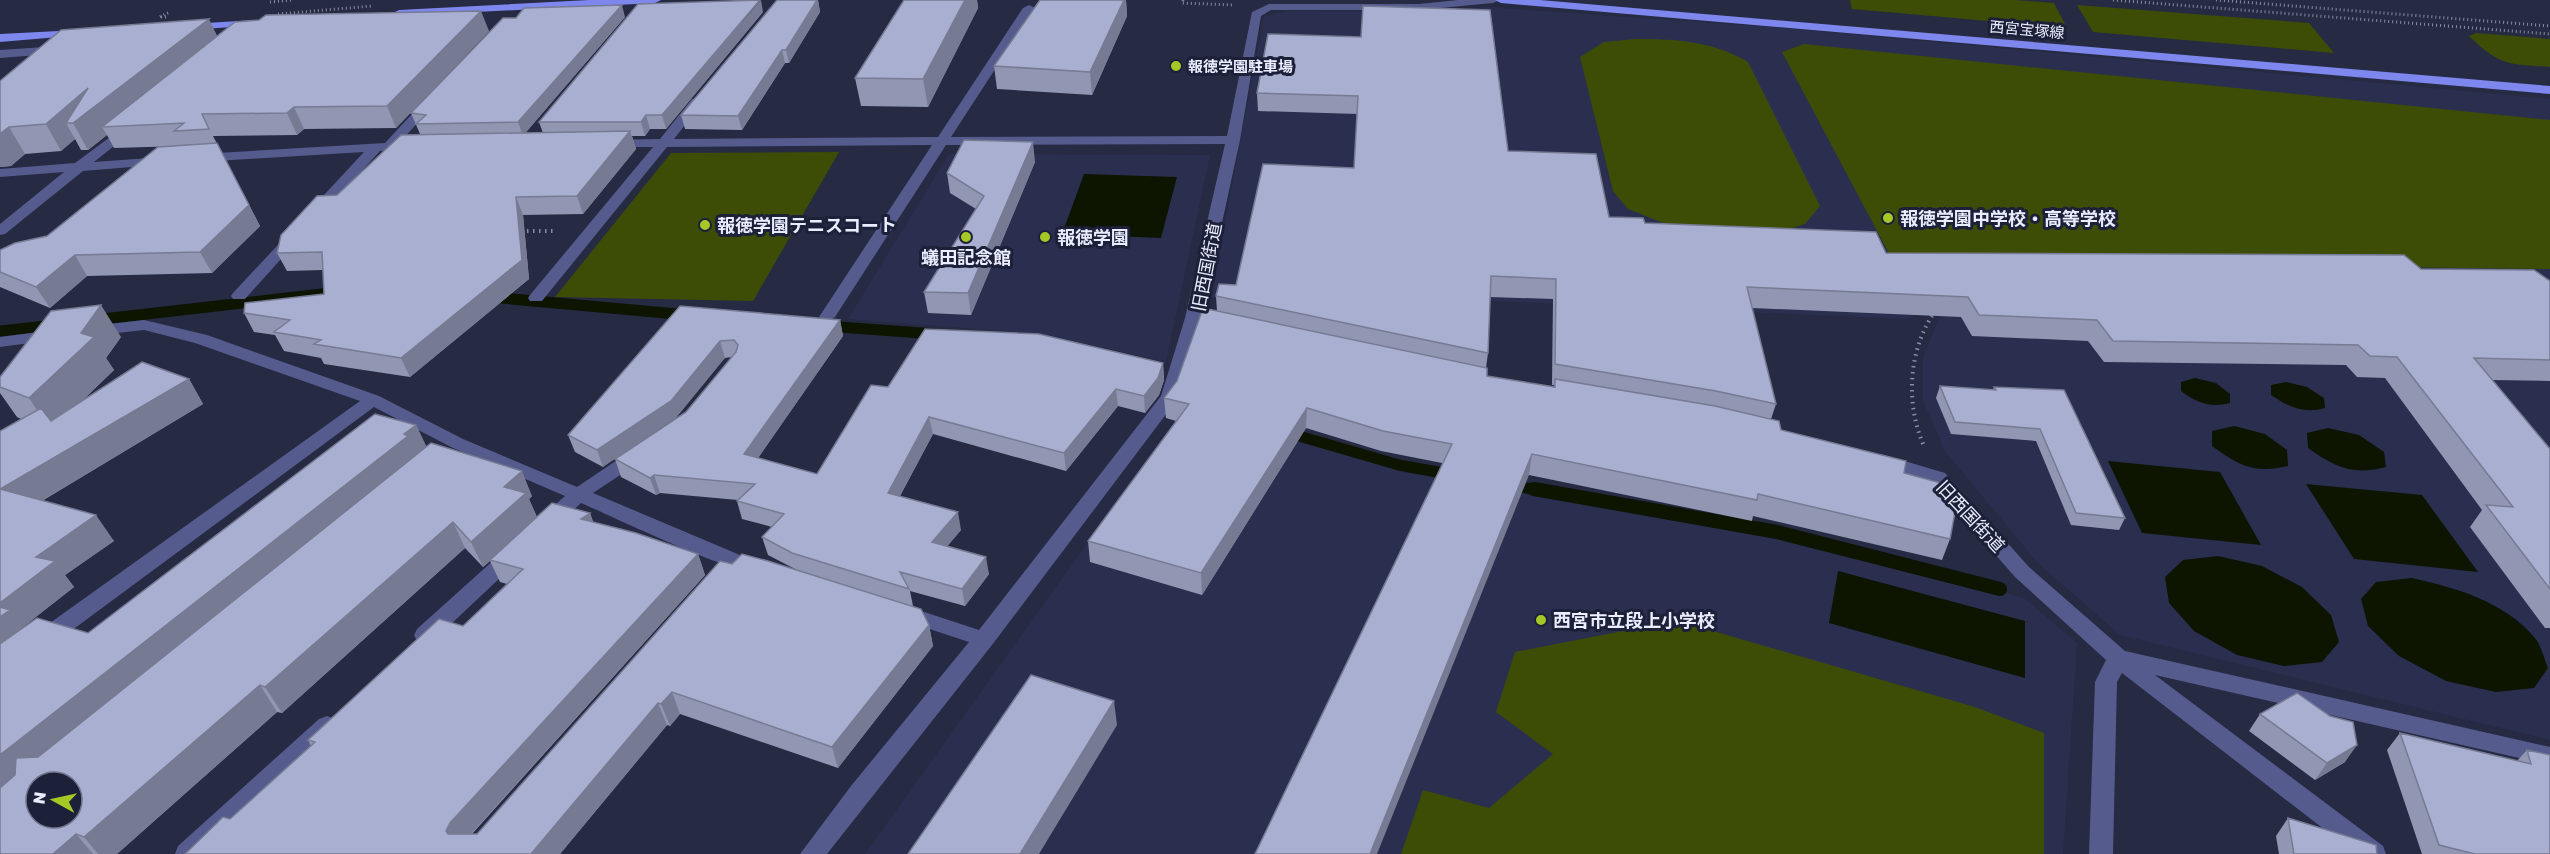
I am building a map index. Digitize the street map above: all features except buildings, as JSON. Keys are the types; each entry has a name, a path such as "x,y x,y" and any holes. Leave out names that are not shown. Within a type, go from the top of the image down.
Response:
{"main road":[{"path":"385,14 655,0"},
{"name":"西宮宝塚線","path":"1501,0 2550,90"},
{"path":"176,28 270,22"},
{"path":"0,38 94,33"}],"street":[{"path":"1269,7 1419,7 1493,0"},
{"name":"旧西国街道","path":"1239,328 1193,318 1233,140 1256,14 1269,7"},
{"path":"828,317 1029,8"},
{"path":"0,54 69,50"},
{"path":"536,298 707,91"},
{"path":"239,296 383,146 437,96"},
{"path":"0,231 142,116"},
{"path":"596,142 1233,140"},
{"path":"0,173 425,144"},
{"path":"812,854 859,792 984,639 1170,397 1193,318"},
{"path":"0,342 144,325 201,339 373,400 457,444 733,560 778,574"},
{"path":"29,650 373,400"},
{"path":"414,646 579,494 655,443"},
{"path":"439,459 457,444"},
{"name":"旧西国街道","path":"1867,457 1938,477 2022,572 2118,658 2374,854"},
{"path":"717,578 733,560"},
{"path":"893,610 984,639"},
{"path":"2101,854 2106,682 2118,658 2550,756"},
{"path":"188,854 344,710"}],"path":[{"path":"1183,0 1182,3 1269,7"},
{"path":"2113,0 2550,34"},
{"path":"2216,0 2550,26"},
{"path":"1936,310 1927,321 1916,347 1912,413 1938,477"}],"shaded area":[{"name":"報徳学園中学校・高等学校","path":"1487,7 1783,28 2550,99 2550,309 1926,306 1909,319 1418,298 1211,298 1264,16 1289,11 1415,12"},
{"name":"報徳学園","path":"949,154 1210,155 1166,362 1043,334 848,319"},
{"path":"1084,174 1177,177 1161,238 1062,234"},
{"path":"1941,314 2550,327 2550,740 2120,635 2037,562 1945,451 1923,401 1923,357"},
{"path":"2195,378 2216,383 2230,394 2230,403 2216,405 2204,403 2181,391 2181,382"},
{"path":"2286,382 2307,387 2324,398 2325,408 2303,410 2271,395 2271,385"},
{"name":"西宮市立段上小学校","path":"1189,401 1402,472 1773,535 2024,598 2077,643 2063,854 865,854"},
{"path":"2234,426 2265,434 2287,450 2288,466 2266,469 2248,467 2212,446 2212,431"},
{"path":"2328,428 2359,435 2384,452 2386,467 2374,470 2345,468 2308,448 2307,433"},
{"path":"2108,461 2220,472 2261,545 2142,533"},
{"path":"2306,484 2422,495 2478,572 2354,559"},
{"path":"2218,556 2262,566 2302,587 2331,615 2339,642 2322,662 2284,666 2237,655 2194,631 2169,603 2165,577 2183,560"},
{"path":"1838,571 2025,621 2025,678 1829,623"},
{"path":"2412,578 2445,586 2478,598 2509,614 2523,625 2537,641 2548,668 2534,688 2496,692 2446,681 2399,656 2368,626 2361,599 2376,582"}],"green space":[{"path":"1850,0 2015,0 2054,3 2067,28 1852,9"},
{"path":"2077,5 2309,23 2334,53 2093,32"},
{"path":"2476,33 2550,39 2550,67 2505,62 2489,53 2469,36"},
{"path":"1635,39 1708,45 1748,62 1820,206 1805,224 1773,234 1710,234 1663,223 1628,209 1613,191 1580,57 1604,42"},
{"path":"1804,44 2550,120 2550,269 1893,261 1782,52"},
{"name":"報徳学園テニスコート","path":"839,152 753,301 555,297 671,153"},
{"path":"1665,617 1975,707 2044,733 2044,854 1401,854 1423,790 1489,808 1553,754 1496,712 1515,652 1628,630"}],"waterway":[{"path":"94,320 339,292"},
{"path":"490,297 688,315"},
{"path":"0,331 55,325"},
{"path":"825,326 936,334"},
{"path":"1285,432 1399,465 1454,475"},
{"path":"1510,485 1542,491"},
{"path":"1534,489 1777,532 2000,589"}],"place":[{"name":"報徳学園駐車場","path":"1176,66"},
{"name":"報徳学園中学校・高等学校","path":"1888,218"},
{"name":"報徳学園テニスコート","path":"705,225"},
{"name":"蟻田記念館","path":"966,237"},
{"name":"報徳学園","path":"1045,237"},
{"name":"西宮市立段上小学校","path":"1541,620"}]}
